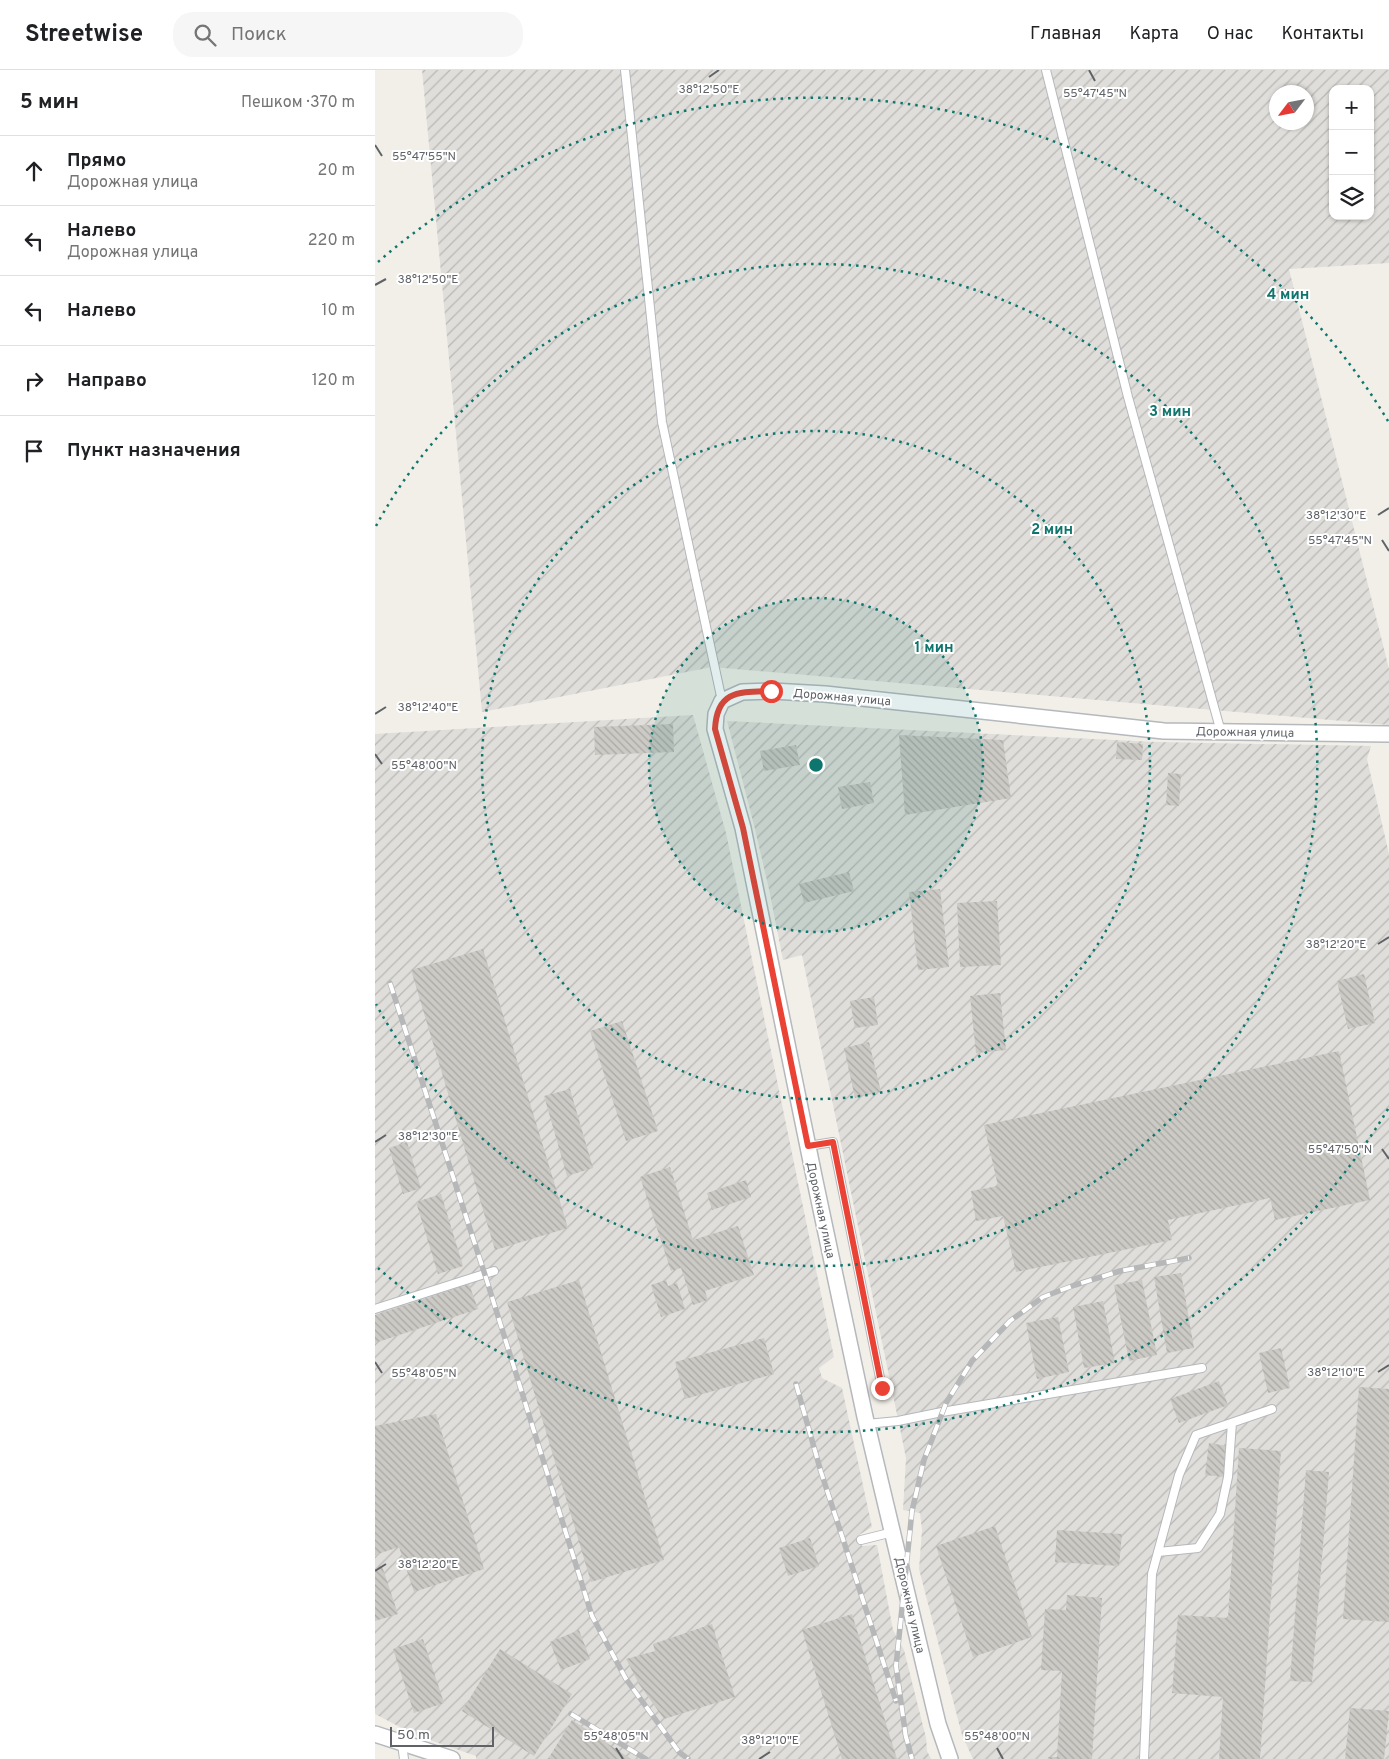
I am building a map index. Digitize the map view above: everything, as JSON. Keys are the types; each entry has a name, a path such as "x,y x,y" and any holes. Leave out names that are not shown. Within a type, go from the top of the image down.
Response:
{"street":[{"name":"Дорожная улица","path":"950,1759 938,1724 867,1424 743,828 715,729 716,714 722,701 742,692 771,691 825,694 1164,731 1389,734"},
{"path":"375,1734 402,1744 448,1756 452,1759"}],"lane":[{"path":"625,70 662,422 722,701"},
{"path":"1046,70 1128,398 1221,732"},
{"path":"808,1146 833,1142 882,1388"},
{"path":"375,1309 494,1270"},
{"path":"867,1424 898,1421 1202,1368"},
{"path":"1144,1759 1152,1574 1179,1475 1196,1435 1272,1409"},
{"path":"1158,1552 1199,1548 1220,1514 1227,1477 1232,1423"},
{"path":"861,1540 893,1532"},
{"path":"402,1744 404,1759"}],"shaded area":[{"path":"422,70 1389,70 1389,263 1289,269 1389,669 1389,725 712,667 482,712"},
{"path":"693,715 726,833 834,1357 819,1368 822,1378 842,1388 872,1527 859,1535 862,1546 877,1545 893,1630 904,1650 926,1738 927,1751 931,1759 476,1759 476,1756 415,1735 375,1714 375,734"},
{"path":"727,721 1156,742 1371,746 1367,759 1389,854 1389,1759 973,1759 962,1735 919,1569 922,1530 920,1513 903,1510 906,1458 802,955 783,960 769,889"}],"building":[{"path":"673,724 674,752 595,755 594,727"},
{"path":"899,735 1003,740 1011,798 905,815"},
{"path":"1117,742 1143,744 1142,760 1116,759"},
{"path":"796,745 800,765 764,771 760,751"},
{"path":"1168,773 1181,774 1179,806 1166,805"},
{"path":"870,782 874,803 842,809 838,787"},
{"path":"849,872 854,891 804,903 799,884"},
{"path":"940,889 949,967 918,970 909,892"},
{"path":"997,901 1001,965 960,967 957,903"},
{"path":"483,949 568,1228 495,1250 411,970"},
{"path":"1364,974 1375,1023 1348,1029 1337,981"},
{"path":"1000,993 1006,1050 976,1053 970,996"},
{"path":"874,997 878,1025 855,1028 850,1001"},
{"path":"622,1021 658,1131 626,1141 590,1031"},
{"path":"869,1042 881,1092 855,1098 844,1048"},
{"path":"1339,1051 1370,1200 1275,1220 1270,1198 1168,1220 1172,1240 1016,1272 1003,1216 976,1221 971,1191 998,1186 984,1125"},
{"path":"570,1089 593,1168 567,1176 544,1096"},
{"path":"407,1142 421,1188 403,1194 389,1148"},
{"path":"670,1167 693,1240 738,1226 754,1275 705,1291 708,1300 693,1305 681,1268 671,1271 640,1177"},
{"path":"746,1180 751,1197 712,1210 707,1193"},
{"path":"441,1194 463,1266 438,1274 416,1202"},
{"path":"1181,1273 1194,1348 1167,1353 1154,1277"},
{"path":"579,1280 664,1560 591,1582 507,1302"},
{"path":"666,1280 668,1286 677,1283 685,1309 661,1317 651,1285"},
{"path":"1142,1280 1157,1355 1129,1361 1114,1285"},
{"path":"469,1284 478,1309 375,1343 375,1315"},
{"path":"1103,1301 1115,1363 1084,1368 1073,1307"},
{"path":"1058,1317 1069,1372 1037,1379 1026,1323"},
{"path":"764,1338 774,1374 685,1399 675,1362"},
{"path":"1281,1348 1290,1388 1268,1393 1259,1353"},
{"path":"1219,1381 1228,1405 1179,1423 1170,1399"},
{"path":"1359,1387 1389,1389 1389,1622 1343,1619"},
{"path":"436,1414 484,1569 414,1592 399,1547 375,1555 375,1426"},
{"path":"1209,1443 1227,1446 1224,1477 1205,1475"},
{"path":"1239,1448 1281,1451 1260,1759 1219,1759 1223,1697 1172,1693 1178,1615 1228,1618"},
{"path":"1306,1470 1329,1472 1312,1682 1290,1681"},
{"path":"995,1526 1032,1637 973,1657 936,1546"},
{"path":"1057,1530 1122,1534 1119,1566 1055,1562"},
{"path":"810,1538 819,1566 788,1576 779,1548"},
{"path":"382,1566 398,1614 375,1621 375,1568"},
{"path":"1067,1595 1102,1598 1092,1759 1048,1759 1048,1757 1057,1757 1062,1671 1041,1670 1045,1609 1066,1610"},
{"path":"852,1614 897,1759 842,1759 802,1630"},
{"path":"712,1624 735,1697 664,1719 639,1684 626,1659 655,1651 653,1644"},
{"path":"579,1630 590,1659 561,1670 550,1642"},
{"path":"423,1639 444,1703 414,1713 393,1649"},
{"path":"500,1649 572,1694 534,1756 462,1711"},
{"path":"1350,1708 1389,1711 1384,1759 1345,1759"},
{"path":"572,1720 631,1759 548,1759"}],"railway":[{"path":"390,983 486,1278 592,1616 626,1679 679,1752 688,1759"},
{"path":"906,1738 896,1666 912,1511 924,1460 946,1403 972,1361 1010,1321 1043,1297 1120,1271 1189,1258"},
{"path":"796,1384 821,1472 896,1701"},
{"path":"571,1714 646,1759"},
{"path":"905,1733 912,1759"}],"route":[{"path":"771,691 742,692 722,701 716,714 715,729 743,828 808,1146 833,1142 882,1388"}]}
